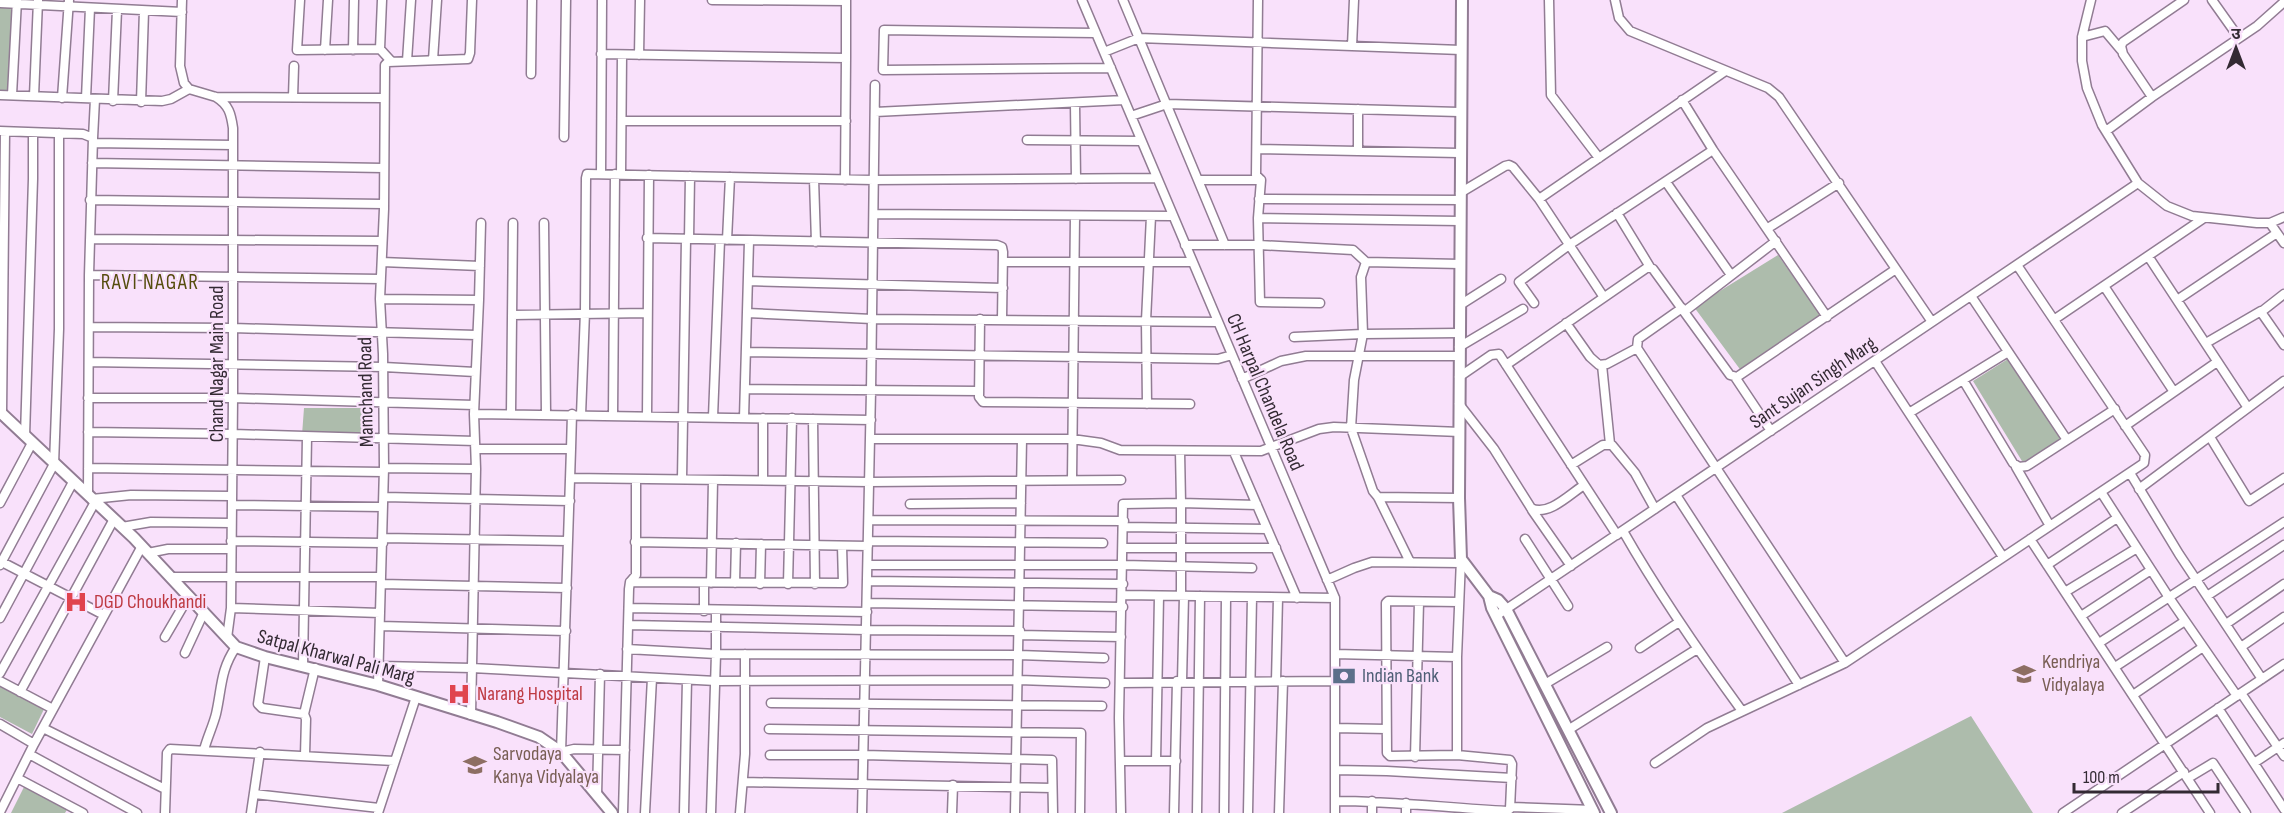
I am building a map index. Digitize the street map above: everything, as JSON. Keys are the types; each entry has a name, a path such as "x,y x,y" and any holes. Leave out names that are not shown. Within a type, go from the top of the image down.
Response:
{"street":[{"path":"182,0 181,74 189,89 216,97 383,98"},
{"path":"300,0 297,50 380,49"},
{"path":"325,50 327,0"},
{"path":"353,50 354,0"},
{"path":"382,0 380,49 391,61 468,59 472,0"},
{"path":"407,61 411,0"},
{"path":"433,60 437,0"},
{"path":"531,74 532,0"},
{"path":"564,137 566,0"},
{"path":"601,174 602,0"},
{"path":"639,55 640,0"},
{"path":"712,0 846,0 845,180"},
{"name":"CH Harpal Chandela Road","path":"1082,0 1335,598 1335,813"},
{"path":"1123,0 1225,245"},
{"path":"1258,0 1256,175 1261,180"},
{"path":"1352,46 1354,0"},
{"path":"1457,755 1457,657 1461,561 1459,111 1462,0"},
{"path":"1549,0 1551,95 1599,158"},
{"path":"1615,0 1619,18 1630,31 1774,92 1786,105 1932,322"},
{"path":"2091,0 2082,37 2082,61 2087,88 2106,131 2138,183 2158,200 2175,210 2204,218 2270,223 2284,217"},
{"path":"2121,50 2123,42 2184,0"},
{"path":"2212,0 2239,38"},
{"path":"2,2 68,3 90,8 182,12"},
{"path":"12,96 17,2"},
{"path":"2106,131 2257,26 2282,2"},
{"path":"34,96 38,3"},
{"path":"62,98 68,3"},
{"path":"0,673 48,586 92,498 88,468 90,200 93,140 90,99 90,8"},
{"path":"113,101 117,10"},
{"path":"141,102 144,11"},
{"path":"1095,33 884,30 884,70 1110,68"},
{"path":"2082,37 2105,31 2121,50 2152,97"},
{"path":"1104,52 1139,38 1461,50"},
{"path":"602,54 846,58"},
{"path":"613,415 622,55"},
{"name":"Mamchand Road","path":"378,685 384,497 384,367 380,299 383,98 385,65 386,62 391,61"},
{"path":"293,97 294,66"},
{"path":"1539,199 1724,72"},
{"path":"862,813 870,482 875,85"},
{"path":"0,95 141,102 171,99 189,89"},
{"name":"Chand Nagar Main Road","path":"216,97 225,102 231,114 233,145 233,469 231,608 227,638"},
{"path":"875,112 1124,100"},
{"path":"1682,100 1713,150 1827,317"},
{"path":"1075,104 1076,179"},
{"path":"1131,116 1167,104 1459,111"},
{"path":"1358,109 1358,151"},
{"path":"621,121 846,121"},
{"path":"1,413 2,131 83,134 93,140 233,145"},
{"path":"0,503 29,440 33,132"},
{"path":"59,134 59,329 54,464 1,563 104,615"},
{"path":"1027,140 1141,141"},
{"path":"1257,149 1459,153"},
{"path":"1534,303 1520,282 1569,245 1713,150"},
{"path":"92,163 383,168"},
{"path":"1259,199 1461,196 1509,165 1539,199 1603,296"},
{"path":"625,750 561,752 571,449 577,414 585,312 586,178 589,173 845,180 1157,178"},
{"path":"647,416 649,175"},
{"path":"682,479 690,176"},
{"path":"713,417 729,177"},
{"path":"814,179 816,242"},
{"path":"1199,180 1261,180"},
{"path":"1261,180 1258,218 1260,302 1320,303"},
{"path":"1666,182 1731,275"},
{"path":"1768,228 1839,183"},
{"name":"Sant Sujan Singh Marg","path":"1496,616 2138,183"},
{"path":"90,200 383,204"},
{"path":"1617,213 1650,267 1684,309 1730,375 1735,377 1771,431"},
{"path":"874,214 1173,216"},
{"path":"1072,479 1075,216"},
{"path":"1147,404 1146,321 1151,216"},
{"path":"1258,218 1460,221"},
{"path":"2055,319 2204,218"},
{"path":"471,715 476,498 474,409 481,223"},
{"path":"511,413 513,223"},
{"path":"544,223 546,414"},
{"path":"2270,223 2284,243"},
{"path":"2177,300 2277,233"},
{"path":"647,238 997,245 1003,249 1002,319"},
{"path":"90,239 382,241"},
{"path":"744,418 749,240"},
{"path":"1776,241 1684,309 1638,339 1636,348 1845,663"},
{"path":"1185,245 1259,245 1353,250 1366,262 1460,264"},
{"path":"2148,256 2248,408"},
{"path":"382,262 480,266"},
{"path":"1003,262 1192,262"},
{"path":"1366,262 1361,277 1363,334 1354,380 1351,428 1373,492 1378,497 1410,562"},
{"path":"1655,763 1707,728 1845,663 2144,463 2146,457 2017,265"},
{"path":"1506,365 1643,268 1650,267"},
{"path":"1735,377 1827,317 1896,268"},
{"path":"89,275 381,279"},
{"path":"1460,305 1501,279"},
{"path":"748,281 1003,288"},
{"path":"2104,286 2174,392"},
{"path":"2206,343 2284,294"},
{"path":"1971,296 2067,440"},
{"path":"380,299 479,300"},
{"path":"1242,378 1293,357 1359,357 1459,352 1523,309"},
{"path":"2261,310 2262,317 2284,345"},
{"path":"512,315 585,312 647,313"},
{"path":"747,314 872,319 1218,322"},
{"path":"980,319 980,391 983,402 1190,404"},
{"path":"1566,323 1596,364 1602,365 1636,348"},
{"path":"89,327 233,328 476,335"},
{"path":"1294,337 1459,333"},
{"path":"746,352 1218,359 1232,355"},
{"path":"1909,413 2008,352"},
{"path":"1459,377 1494,354 1499,354 1584,485 1620,533 1697,649 1742,711"},
{"path":"1875,361 2002,557"},
{"path":"88,362 384,367 475,372"},
{"path":"2125,426 2217,362"},
{"path":"1602,365 1610,444"},
{"path":"1963,380 2050,526"},
{"path":"2139,489 2284,381"},
{"path":"745,389 980,391"},
{"path":"88,398 233,398 384,404 511,413 871,420"},
{"path":"1459,404 1494,449 1570,566"},
{"path":"2016,467 2027,466 2115,409"},
{"name":"Satpal Kharwal Pali Marg","path":"1,413 123,527 236,647 265,657 378,685 538,737 561,752 612,813"},
{"path":"763,418 763,480"},
{"path":"788,584 792,418"},
{"path":"813,419 815,584"},
{"path":"870,439 1072,439 1101,443 1120,450 1234,452 1261,451 1319,429 1334,427 1460,432"},
{"path":"88,432 384,438 571,449"},
{"path":"2210,436 2249,501 2284,478"},
{"path":"303,665 307,437"},
{"path":"1015,813 1022,439"},
{"path":"1571,465 1610,444 1615,447 1635,473 1656,509"},
{"path":"1174,813 1182,596 1180,451"},
{"path":"1234,452 1297,598"},
{"path":"88,468 305,471 476,469"},
{"path":"2130,473 2195,579 2262,679"},
{"path":"570,478 815,482 1121,480"},
{"path":"623,813 630,582 636,575 636,479"},
{"path":"704,610 712,543 712,480"},
{"path":"0,618 73,482"},
{"path":"1531,508 1538,511 1548,509 1584,485"},
{"path":"2101,492 2203,647 2281,745 2284,756"},
{"path":"92,498 131,495 305,506 383,507"},
{"path":"1676,495 1799,685"},
{"path":"384,497 570,501"},
{"path":"1378,497 1459,498"},
{"path":"910,504 1021,503"},
{"path":"1121,813 1120,683 1123,504 1257,505"},
{"path":"2047,565 2117,518"},
{"path":"20,692 114,519"},
{"path":"869,520 1021,521 1267,529"},
{"path":"123,527 151,522 231,523"},
{"path":"2099,643 2284,522"},
{"path":"1525,539 1568,606"},
{"path":"2030,539 2166,744 2206,811"},
{"path":"0,812 104,615 145,550 383,540 568,542"},
{"path":"635,542 842,546 1021,542 1103,543"},
{"path":"735,584 736,543"},
{"path":"760,584 761,544"},
{"path":"2207,596 2284,545"},
{"path":"630,582 843,584 842,546"},
{"path":"1124,548 1276,548"},
{"path":"2065,592 2137,548"},
{"path":"1327,580 1368,563 1461,561"},
{"path":"1461,561 1489,596 1496,616 1594,812"},
{"path":"868,565 1020,564 1252,568"},
{"path":"2081,616 2151,570"},
{"path":"171,577 304,577 474,586 567,588"},
{"path":"868,581 1123,584"},
{"path":"2226,624 2284,584"},
{"path":"1123,595 1335,598"},
{"path":"165,636 189,596"},
{"path":"1156,761 1159,596"},
{"path":"1197,813 1200,596"},
{"path":"1489,596 1498,600 1506,609 1611,813"},
{"path":"1224,813 1226,597"},
{"path":"1248,813 1252,597"},
{"path":"1278,598 1278,813"},
{"path":"1335,801 1406,803 1437,809 1479,811 1507,811 1511,807 1510,760 1457,755 1415,757 1387,755 1386,603 1388,601 1459,602"},
{"path":"1415,757 1419,602"},
{"path":"629,608 716,611 1020,606 1122,607"},
{"path":"231,608 380,613"},
{"path":"711,813 716,611"},
{"path":"185,653 204,612"},
{"path":"2241,647 2284,617"},
{"path":"2115,668 2185,621"},
{"path":"1640,648 1679,622"},
{"path":"628,625 1121,637"},
{"path":"380,626 566,631"},
{"path":"204,750 216,712 221,675 226,661 236,647"},
{"path":"1545,684 1607,647"},
{"path":"2133,694 2203,647"},
{"path":"627,649 716,654 1019,655 1104,658"},
{"path":"1568,730 1697,649"},
{"path":"740,813 743,782 745,654"},
{"path":"1335,654 1457,657"},
{"path":"265,657 258,701 260,706 304,714"},
{"path":"2063,813 2284,664"},
{"path":"380,666 471,668 716,681 1019,680 1105,683"},
{"path":"305,755 306,719 304,714 315,668"},
{"path":"597,795 600,674"},
{"path":"645,813 652,678"},
{"path":"684,813 687,680"},
{"path":"0,681 53,709"},
{"path":"1120,683 1335,681"},
{"path":"254,794 379,811 416,697"},
{"path":"771,703 1102,706"},
{"path":"2218,708 2283,806"},
{"path":"1,727 34,744"},
{"path":"43,728 165,789"},
{"path":"1335,728 1386,729"},
{"path":"769,729 1081,733 1080,813"},
{"path":"2254,763 2281,745"},
{"path":"165,813 168,750 260,752 394,761"},
{"path":"251,813 260,752"},
{"path":"29,754 137,813"},
{"path":"770,755 1052,760 1053,813"},
{"path":"1120,761 1176,761"},
{"path":"2122,813 2186,775 2213,763 2246,813"},
{"path":"1335,770 1512,778"},
{"path":"17,778 83,813"},
{"path":"743,782 1052,788"},
{"path":"952,813 953,785"},
{"path":"1372,801 1372,813"},
{"path":"1406,803 1406,813"},
{"path":"61,813 66,804"},
{"path":"1511,807 1594,812"}],"green space":[{"path":"0,6 12,7 8,95 0,95"},
{"path":"1778,255 1821,316 1742,372 1694,307"},
{"path":"2011,357 2068,440 2025,466 1973,381"},
{"path":"304,408 368,408 367,436 302,435"},
{"path":"0,681 46,705 32,734 0,717"},
{"path":"1971,716 2033,813 1782,813"},
{"path":"24,787 68,808 65,813 11,813"}],"place":[{"name":"DGD Choukhandi","path":"76,602"},
{"name":"Kendriya Vidyalaya","path":"2024,674"},
{"name":"Indian Bank","path":"1344,676"},
{"name":"Narang Hospital","path":"459,694"},
{"name":"Sarvodaya Kanya Vidyalaya","path":"475,765"}],"district":[{"name":"RAVI NAGAR","path":"150,282"}]}
